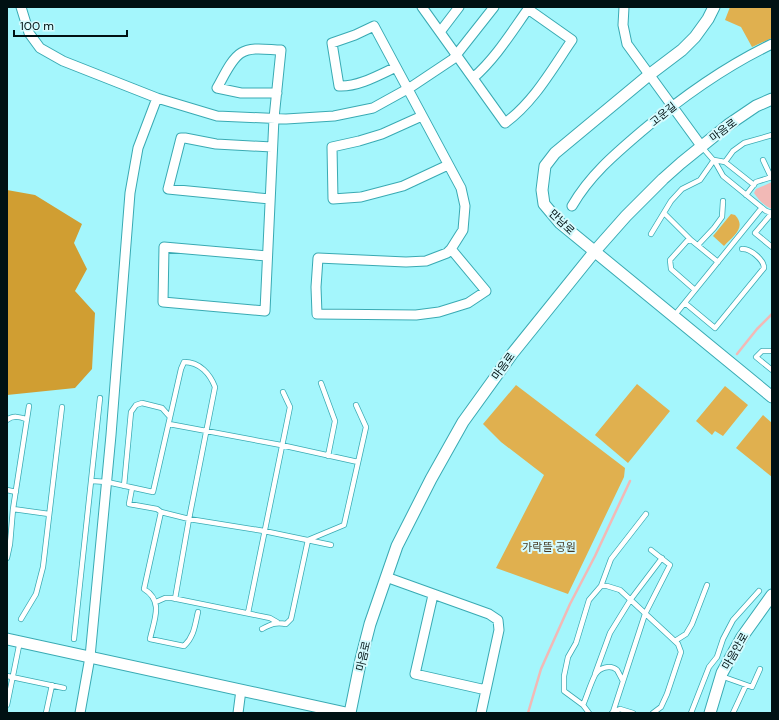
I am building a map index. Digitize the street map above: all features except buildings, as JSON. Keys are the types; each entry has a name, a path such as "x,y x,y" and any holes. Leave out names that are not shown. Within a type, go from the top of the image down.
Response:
{"street":[{"path":"21,7 29,33 40,48 63,61 157,98 217,116 274,118 334,116 373,108 408,89 453,59 494,7"},
{"path":"422,7 505,123 517,115 536,94 572,40 528,9 496,54 482,71 473,78"},
{"path":"440,32 459,7"},
{"path":"624,7 623,25 627,44 702,147"},
{"name":"만남로","path":"714,7 695,38 682,50 649,75 555,153 545,166 542,190 544,204 560,223 772,397"},
{"path":"396,67 367,80 346,86 339,86 332,42 355,35 374,26 461,188 465,206 463,230 452,249 447,253 426,261 406,262 318,258 316,287 317,314 416,315 438,312 468,303 486,291 452,249"},
{"name":"고운길","path":"572,206 582,189 602,167 673,106 724,70 772,44"},
{"path":"268,256 164,247 163,302 265,311 268,256 272,147 281,50 254,49 241,53 228,67 217,88 241,93 277,93"},
{"path":"80,713 90,657 107,482 130,193 138,148 157,98"},
{"name":"마음로","path":"350,713 370,624 397,546 431,479 463,422 512,354 595,251 626,216 663,179 728,125 756,106 772,99"},
{"path":"422,116 382,134 332,147 333,199 361,197 403,186 448,165"},
{"path":"270,199 168,189 181,138 216,144 272,147"},
{"path":"386,577 489,614 498,620 499,630 482,713"},
{"path":"433,595 415,674 486,690"},
{"name":"마음안로","path":"710,713 722,676 742,637 772,595"},
{"path":"7,638 346,713"},
{"path":"238,713 241,690"}],"lane":[{"path":"725,162 733,151 744,143 772,135"},
{"path":"702,147 719,166"},
{"path":"714,160 725,162 754,185"},
{"path":"714,160 723,176 766,211 772,213 755,233 772,247"},
{"path":"651,234 670,201 682,190 700,180 714,160"},
{"path":"746,195 756,182 772,177 762,160"},
{"path":"698,245 722,217 723,200"},
{"path":"674,316 760,210"},
{"path":"664,213 718,262"},
{"path":"692,240 687,241 670,260 670,266 673,271 695,290"},
{"path":"685,303 715,328 764,268 764,265 748,249 742,249"},
{"path":"772,351 762,351 756,357 772,370"},
{"path":"92,481 107,482 153,492 181,369 184,362 198,364 212,379 215,387 175,599"},
{"path":"321,383 335,421 328,456"},
{"path":"248,613 281,445 290,407 283,392"},
{"path":"74,639 100,398"},
{"path":"124,486 131,412 136,405 142,403 162,408 170,417"},
{"path":"7,558 10,544 9,525 16,492 29,406"},
{"path":"308,540 344,525 366,427 356,406"},
{"path":"21,619 36,594 43,567 62,407"},
{"path":"7,420 17,417 26,418"},
{"path":"169,424 281,445 358,462"},
{"path":"132,488 129,504 157,509 161,512 189,519 264,531 331,545"},
{"path":"7,490 16,492"},
{"path":"13,509 49,514"},
{"path":"161,512 144,589 150,592 156,602 156,611 150,639 184,646 189,642 193,634 198,612"},
{"path":"589,713 583,705 564,691 564,676 568,657 576,643 589,600 601,586 611,559 646,514"},
{"path":"156,602 166,598 175,599 248,613 270,618 277,622 286,624 291,619 308,540"},
{"path":"612,713 645,614 670,565 651,550"},
{"path":"583,705 610,633 631,599 662,558"},
{"path":"675,641 686,634 692,624 707,585"},
{"path":"601,586 607,586 620,590 678,644 681,652 667,694 661,707 653,713"},
{"path":"692,713 709,667 717,657 723,639 733,620 759,591"},
{"path":"262,629 277,622"},
{"path":"7,705 20,641"},
{"path":"595,674 608,667 613,668 618,671 623,681"},
{"path":"722,676 752,687 760,669"},
{"path":"7,676 64,688"},
{"path":"733,713 746,685"},
{"path":"46,713 52,686"},
{"path":"612,713 620,709 633,713"}],"green space":[{"path":"730,7 772,7 772,38 752,47 741,27 725,20"},
{"path":"731,214 735,215 740,224 735,235 724,246 713,236"},
{"path":"637,384 670,411 628,463 595,435"},
{"name":"가락뜰 공원","path":"516,385 625,468 624,477 568,594 496,568 544,475 501,442 483,424"},
{"path":"725,386 748,405 723,436 715,431 712,435 696,421"},
{"path":"763,415 772,423 772,477 736,448"}],"shaded area":[{"path":"772,182 772,209 762,202 754,193 756,189"},
{"path":"7,190 35,195 82,224 74,243 87,269 75,291 95,313 92,369 75,388 7,395"}],"waterway":[{"path":"737,354 757,329 772,314"},
{"path":"528,713 541,669 570,604 595,556 630,481"}]}
